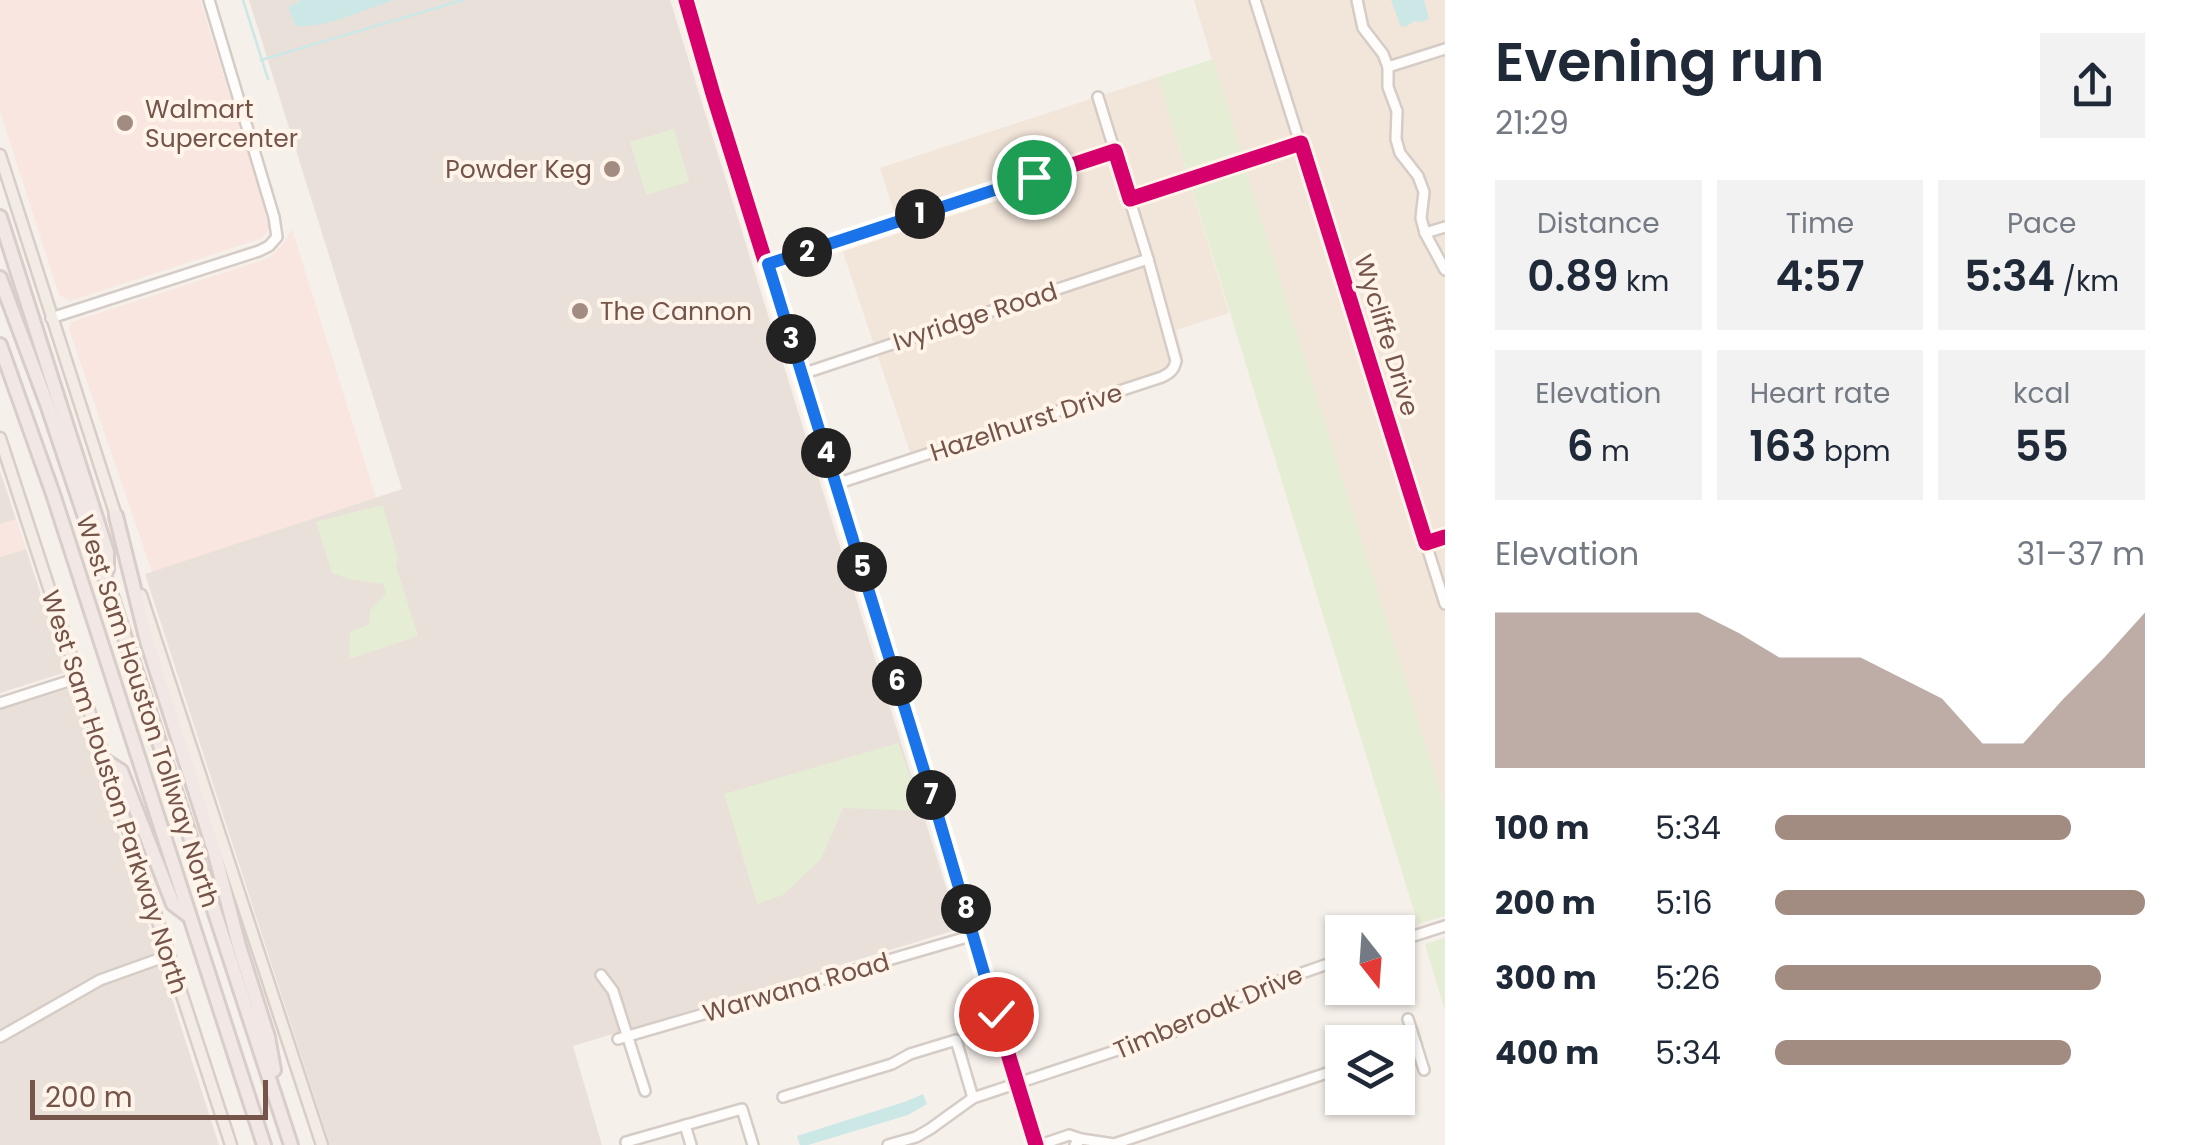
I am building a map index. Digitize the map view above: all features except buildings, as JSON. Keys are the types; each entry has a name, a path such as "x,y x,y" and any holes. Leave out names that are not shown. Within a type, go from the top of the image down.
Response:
{"highway":[{"path":"0,217 107,552 107,582"},
{"name":"West Sam Houston Tollway North","path":"0,278 107,582 291,1145"},
{"name":"West Sam Houston Tollway North","path":"0,345 53,494 264,1145"},
{"path":"116,516 147,640 214,850 268,1038 282,1117"},
{"path":"104,760 121,771 173,904 190,916"}],"main road":[{"path":"686,0 1038,1145"},
{"path":"0,156 322,1145"},
{"name":"West Sam Houston Parkway North","path":"0,438 230,1145"}],"street":[{"path":"51,318 259,251 277,238 209,0"},
{"name":"Wycliffe Drive","path":"1256,0 1445,604"},
{"path":"1357,0 1363,28 1388,67 1388,86 1397,111 1396,139 1400,153 1418,176 1424,192 1421,218 1425,233 1445,270"},
{"path":"1388,67 1445,49"},
{"path":"1098,97 1148,259"},
{"path":"1130,199 1301,142"},
{"path":"768,264 1115,151"},
{"path":"1425,233 1445,227"},
{"name":"Hazelhurst Drive","path":"836,484 1170,373 1176,361 1148,259"},
{"name":"Ivyridge Road","path":"802,374 1148,259"},
{"path":"1426,543 1445,537"},
{"path":"0,703 78,678"},
{"path":"1415,936 1445,926"},
{"name":"Warwana Road","path":"623,1037 974,935"},
{"path":"0,1037 100,980 168,956"},
{"name":"Timberoak Drive","path":"888,1145 930,1130 973,1098 1175,1031 1248,992 1325,965"},
{"path":"601,976 613,991 623,1037 645,1091"},
{"path":"1408,1019 1424,1070"},
{"path":"783,1097 956,1040 973,1098"},
{"path":"1038,1145 1069,1135 1078,1142 1114,1144 1325,1074"},
{"path":"627,1145 626,1142 742,1108 753,1145"},
{"path":"685,1125 691,1145"}],"shaded area":[{"path":"0,0 200,0 270,225 267,233 260,239 70,301 59,295 0,111"},
{"path":"249,0 670,0 959,929 573,1046 602,1145 330,1145 145,574 402,489"},
{"path":"1194,0 1445,0 1445,807 1246,171"},
{"path":"1158,77 1229,313 1176,330 1183,356 1167,381 914,464 841,246 899,226 880,168"},
{"path":"292,229 376,498 152,572 69,329 71,322 269,258"},
{"path":"0,471 16,519 0,524"},
{"path":"16,519 26,549 0,557 0,524"},
{"path":"26,549 66,672 0,693 0,557"},
{"path":"72,688 219,1145 0,1145 0,710"}],"green space":[{"path":"1213,59 1241,151 1186,169 1158,77"},
{"path":"674,129 689,182 646,195 630,142"},
{"path":"1246,171 1445,807 1445,916 1418,924 1192,189"},
{"path":"383,505 398,559 396,566 418,636 349,659 350,632 369,624 370,610 386,594 383,584 332,573 316,522"},
{"path":"898,743 923,811 843,808 821,859 783,895 757,904 724,794"},
{"path":"1445,938 1445,1011 1425,944"}],"water":[{"path":"302,0 394,0 330,22 305,26 295,25 288,7"},
{"path":"1391,0 1424,0 1429,19 1401,27"},
{"path":"923,1094 927,1104 908,1115 800,1145 797,1136"}],"waterway":[{"path":"243,0 268,79"},
{"path":"261,60 463,0"}],"cycle path":[{"path":"686,0 1036,1145"},
{"path":"768,265 1115,151 1130,199 1301,143 1426,543 1445,537"}],"place":[{"name":"Walmart Supercenter","path":"125,123"},
{"name":"Powder Keg","path":"612,169"},
{"name":"The Cannon","path":"580,311"}],"route":[{"path":"996,1014 768,264 1034,177"}]}
